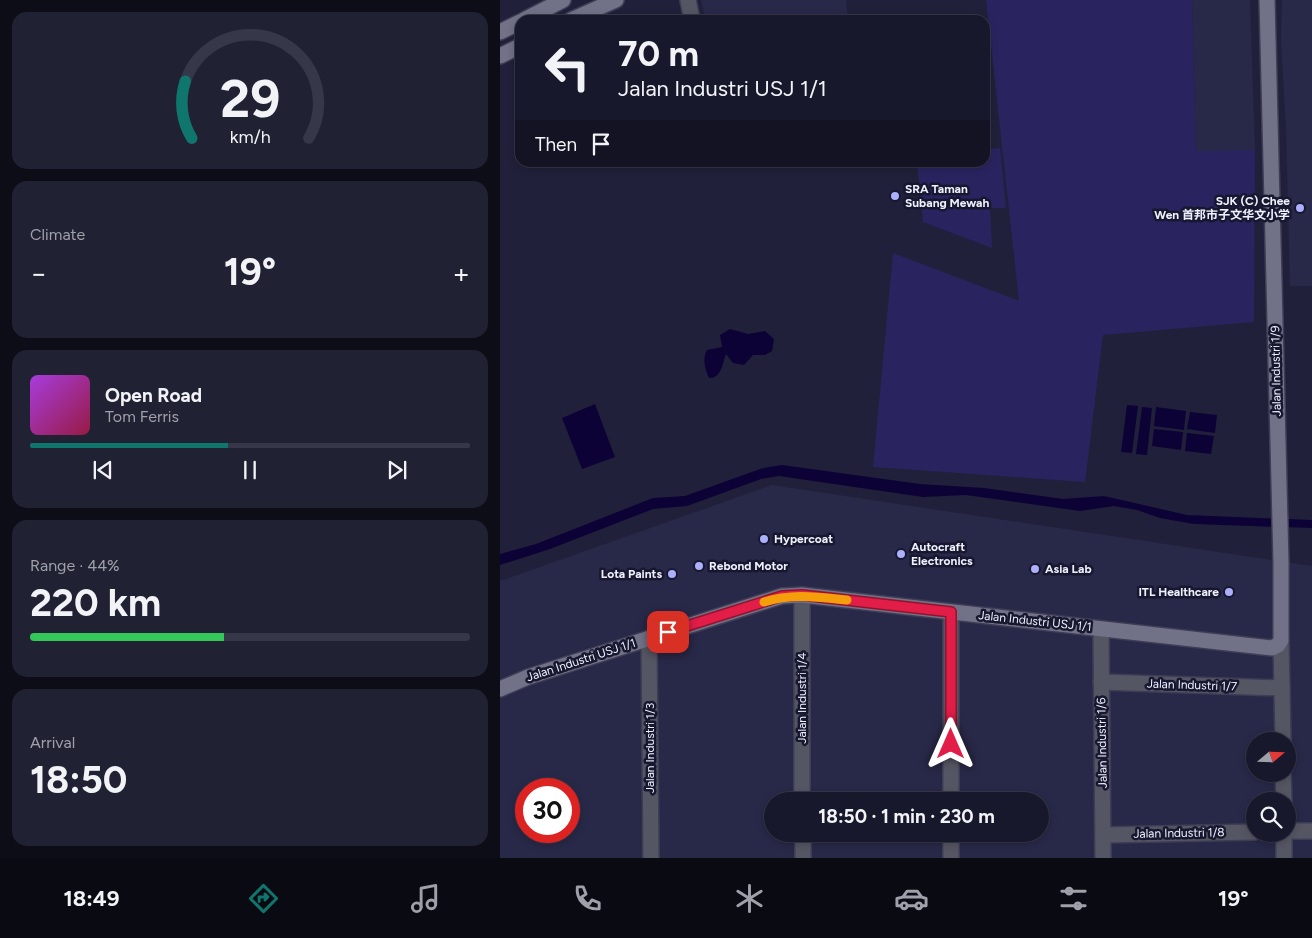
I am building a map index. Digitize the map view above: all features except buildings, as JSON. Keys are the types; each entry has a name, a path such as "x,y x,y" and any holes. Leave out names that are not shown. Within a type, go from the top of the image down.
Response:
{"street":[{"path":"534,15 563,0"},
{"path":"582,15 616,0"},
{"path":"688,0 691,15"},
{"name":"Jalan Industri 1/9","path":"1267,0 1283,732"},
{"path":"500,32 515,24"},
{"path":"500,56 515,48"},
{"name":"Jalan Industri USJ 1/1","path":"500,689 528,677 782,596 802,595 1272,648 1278,646 1281,640"},
{"name":"Jalan Industri 1/4","path":"802,595 802,792"},
{"path":"951,612 951,792"},
{"name":"Jalan Industri 1/6","path":"1101,628 1103,858"},
{"name":"Jalan Industri 1/3","path":"649,638 651,858"},
{"name":"Jalan Industri 1/7","path":"1101,682 1282,688"},
{"path":"1296,831 1312,831"},
{"name":"Jalan Industri 1/8","path":"1103,835 1246,832"},
{"path":"803,842 803,858"},
{"path":"951,842 951,858"},
{"path":"1284,842 1284,858"}],"shaded area":[{"path":"701,0 846,0 848,15 705,15"},
{"path":"986,0 1192,0 1196,151 1255,150 1254,322 1103,335 1085,482 873,467 893,253 1019,301 990,36 990,15 988,15"},
{"path":"1192,0 1250,0 1255,150 1196,152"},
{"name":"SJK (C) Chee Wen 首邦市子文华文小学","path":"1282,0 1312,0 1312,286 1290,286 1286,130 1281,40"},
{"path":"1000,148 1006,208 990,208 992,248 923,222 917,167 990,167 990,149"},
{"path":"730,329 748,334 765,331 774,339 772,351 765,355 753,355 744,365 733,363 726,354 717,376 709,378 706,371 705,353 707,350 722,347 720,335"},
{"path":"595,404 615,457 582,469 562,418"},
{"path":"1127,405 1138,406 1132,453 1121,452"},
{"path":"1142,407 1152,408 1147,455 1136,454"},
{"path":"1156,407 1186,411 1184,430 1154,426"},
{"path":"1190,412 1217,415 1215,433 1187,429"},
{"path":"1154,429 1183,432 1181,450 1152,446"},
{"path":"1187,433 1214,436 1211,454 1185,451"},
{"path":"782,465 920,484 984,488 1063,499 1104,496 1187,515 1312,520 1312,528 1194,524 1160,518 1137,510 1114,506 1080,511 966,495 923,497 779,476 761,479 687,506 653,509 550,549 500,565 500,554 536,544 653,498 685,496 763,468"},
{"path":"772,485 1312,566 1312,858 500,858 500,581"}],"slow traffic":[{"path":"764,602 782,596 802,595 847,600"}],"place":[{"name":"SRA Taman Subang Mewah","path":"895,196"},
{"name":"SJK (C) Chee Wen 首邦市子文华文小学","path":"1300,208"},
{"name":"Hypercoat","path":"764,539"},
{"name":"Autocraft Electronics","path":"901,554"},
{"name":"Rebond Motor","path":"699,566"},
{"name":"Asia Lab","path":"1035,569"},
{"name":"Lota Paints","path":"672,574"},
{"name":"ITL Healthcare","path":"1229,592"}],"route":[{"path":"668,632 782,596 802,595 951,612 951,744"}]}
